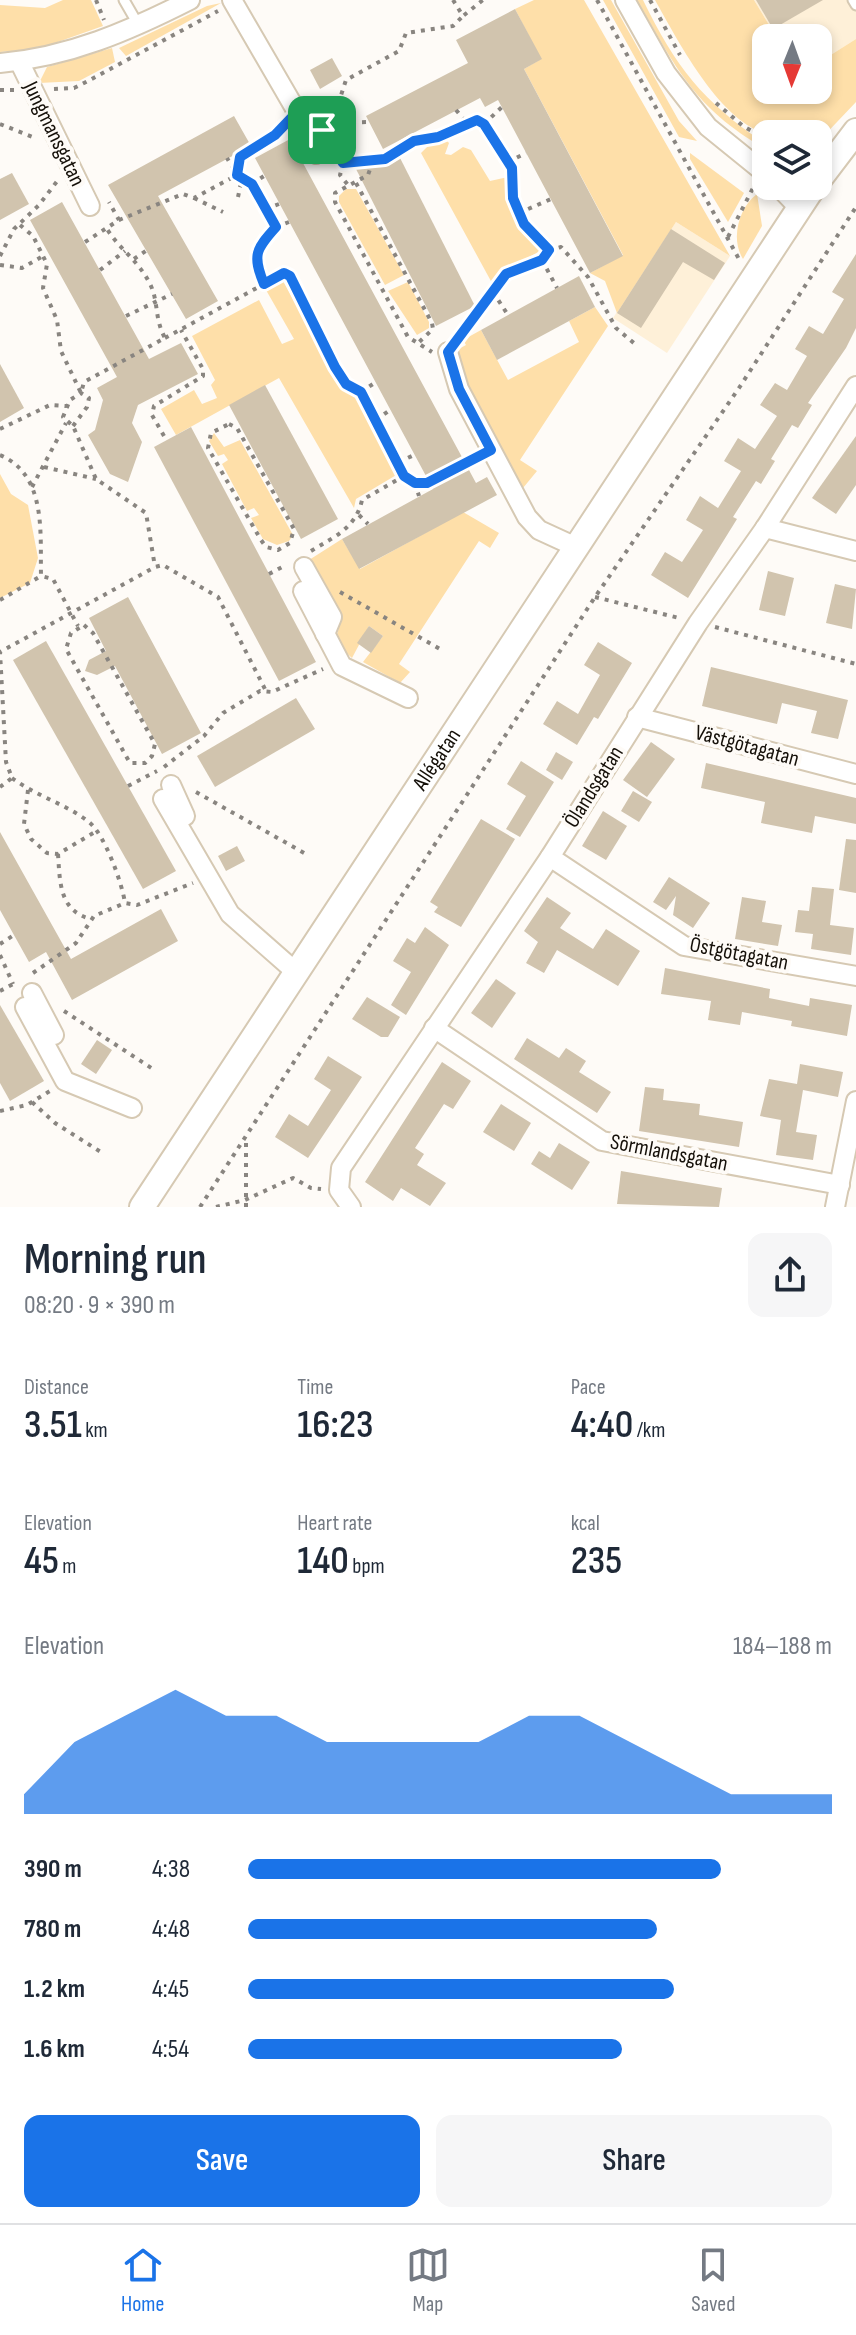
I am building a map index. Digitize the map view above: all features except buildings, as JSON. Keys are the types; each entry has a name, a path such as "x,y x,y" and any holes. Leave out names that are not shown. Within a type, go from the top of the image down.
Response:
{"street":[{"name":"Jungmansgatan","path":"90,206 73,176 62,143 31,89 10,62 110,39 190,0"},
{"path":"625,0 666,73 708,127 752,163"},
{"path":"233,1 297,112 298,123 316,154"},
{"path":"832,163 856,131"},
{"path":"791,200 799,208"},
{"name":"Allégatan","path":"142,1207 804,200"},
{"path":"448,352 459,389 527,517 539,530 576,547"},
{"name":"Ölandsgatan","path":"339,1190 341,1168 550,857 698,623 765,528 856,386"},
{"path":"765,528 856,551"},
{"path":"299,561 332,617 325,634"},
{"path":"303,591 342,666 408,698"},
{"name":"Västgötagatan","path":"637,717 856,774"},
{"path":"174,791 189,845 238,923 297,973"},
{"name":"Östgötagatan","path":"550,857 684,946 856,976"},
{"path":"28,1000 65,1081 132,1108"},
{"name":"Sörmlandsgatan","path":"434,1028 602,1141 840,1185"},
{"path":"835,1207 856,1101"},
{"path":"339,1190 351,1207"}],"lane":[{"path":"124,0 139,26"}],"path":[{"path":"453,0 463,16"},
{"path":"332,123 346,80 399,51 406,33 453,26 483,0"},
{"path":"597,0 751,281"},
{"path":"650,0 683,59"},
{"path":"0,90 74,88 233,1"},
{"path":"711,99 752,131"},
{"path":"484,124 502,107"},
{"path":"456,110 466,122"},
{"path":"238,197 240,157 275,135 297,112 309,111 343,163 340,175 348,185"},
{"path":"343,163 385,159 414,141 438,137 466,122 477,120 484,124 512,168 513,198 519,213 549,250"},
{"path":"322,130 332,123 369,122"},
{"path":"0,124 35,138 62,143"},
{"path":"508,162 526,153"},
{"path":"227,158 240,177 252,184 276,227"},
{"path":"0,256 14,229 53,188 70,161"},
{"path":"373,161 368,175 335,193 335,202 408,337 428,352 448,352 506,274 542,260 549,250 561,247 588,277 616,328 635,344"},
{"path":"252,184 264,176"},
{"path":"194,198 240,177"},
{"path":"356,182 432,323 433,329 418,343"},
{"path":"119,220 183,194 223,212"},
{"path":"728,237 752,195"},
{"path":"519,213 551,199"},
{"path":"266,209 279,204"},
{"path":"200,1207 595,597 739,388 856,207"},
{"path":"264,284 257,267 258,247 276,227 289,222"},
{"path":"20,225 33,236 47,264 43,288 57,320 61,351 81,393 89,398 87,407 73,426"},
{"path":"85,242 107,229 118,247 134,259 152,286 156,302 154,311 165,338"},
{"path":"134,259 147,250"},
{"path":"100,270 125,251"},
{"path":"0,265 22,268 43,256"},
{"path":"542,260 557,288"},
{"path":"96,479 73,426 66,423 63,417 66,406 81,393 84,382 284,273 290,276 346,384 361,392 404,476 415,483 427,483 491,450"},
{"path":"493,292 508,315"},
{"path":"126,316 172,294"},
{"path":"164,436 152,415 154,406 203,376 203,369 181,330"},
{"path":"361,392 376,382"},
{"path":"0,429 50,405 66,406"},
{"path":"376,420 390,410"},
{"path":"32,487 66,423"},
{"path":"278,550 290,543 294,529 237,428 229,424 220,426 211,433 208,448 261,540 266,547 299,561"},
{"path":"0,455 16,462 26,472 32,487 42,538 41,576"},
{"path":"399,462 414,455"},
{"path":"43,466 96,479 146,513 155,567"},
{"path":"269,574 299,561 349,527 359,515 362,500 404,476"},
{"path":"415,483 419,496"},
{"path":"359,515 368,524"},
{"path":"125,903 122,882 92,824 28,790 12,778 6,762 0,652 163,565 218,597 266,691"},
{"path":"0,600 41,576 53,579 78,626"},
{"path":"334,588 440,649"},
{"path":"595,597 856,664"},
{"path":"84,625 93,633 155,744 152,756 145,763 130,763 66,649 78,626 84,625"},
{"path":"128,786 195,744 223,713 260,691 340,661"},
{"path":"145,763 151,773"},
{"path":"0,787 12,778"},
{"path":"28,790 24,824 31,839 47,853 58,854 96,832"},
{"path":"174,791 306,854"},
{"path":"58,854 63,897 76,915 92,919"},
{"path":"0,991 76,943 92,919 125,903 137,905 210,876"},
{"path":"0,944 14,935"},
{"path":"0,955 13,984"},
{"path":"86,1025 156,1071"},
{"path":"0,1111 32,1102 65,1081"},
{"path":"32,1102 55,1123 104,1154"},
{"path":"246,1140 246,1207"},
{"path":"216,1207 245,1200 293,1178 311,1188 339,1190"}],"shaded area":[{"path":"63,0 91,0 103,26 38,49 0,52 0,5 45,8"},
{"path":"534,0 584,0 730,256 676,222 617,313 605,281 590,273 623,255 524,69 541,59 515,9"},
{"path":"603,0 611,0 679,121 697,141 679,137"},
{"path":"637,0 643,0 667,45 693,82 752,134 752,140 704,102 664,46"},
{"path":"655,0 754,0 769,24 752,24 752,104 832,104 832,54 856,39 856,102 832,127 832,120 752,120 752,127 718,98 675,36"},
{"path":"754,0 856,0 856,39 832,54 832,24 769,24"},
{"path":"221,3 126,56 119,48 207,6"},
{"path":"112,48 115,62 79,81 39,83 47,67"},
{"path":"445,139 449,143 445,154 451,155 463,147 471,150 490,181 508,177 508,199 515,221 542,250 507,269 492,283 421,153 431,143"},
{"path":"690,153 744,193 728,222 690,159"},
{"path":"346,189 356,189 404,275 385,285 339,202 339,196"},
{"path":"751,200 758,200 762,226 743,259 737,242 738,224"},
{"path":"676,222 730,256 667,353 613,318"},
{"path":"283,281 343,389 360,397 399,469 398,474 356,499 354,508 279,378 176,435 161,409 194,390 202,404 217,398 211,385 215,380 192,336 259,300 282,344 294,339 266,290"},
{"path":"408,282 429,322 429,328 417,335 388,291"},
{"path":"595,307 608,326 520,460 537,471 523,488 463,386 465,371 455,351 466,345 463,340 481,330 508,380 579,342 569,321"},
{"path":"214,433 224,447 240,440 293,535 289,541 277,545 263,539 251,518 259,515 254,508 247,511 222,464 228,460 224,454 218,456 209,441"},
{"path":"0,474 11,494 28,505 38,558 30,583 0,598"},
{"path":"463,512 499,533 490,548 479,541 399,664 410,672 400,683 363,662 383,636 369,626 352,658 341,648 336,606 309,560 342,539 360,569"}],"route":[{"path":"309,111 322,130 343,163 385,159 414,141 438,137 466,122 477,120 484,124 512,168 513,198 524,224 549,250 542,260 506,274 448,352 459,389 491,450 427,483 415,483 404,476 361,392 346,384 335,367 290,276 284,273 277,275 264,284 257,267 258,247 276,227 252,184 237,175 240,157 275,135 297,112 309,111"}]}
